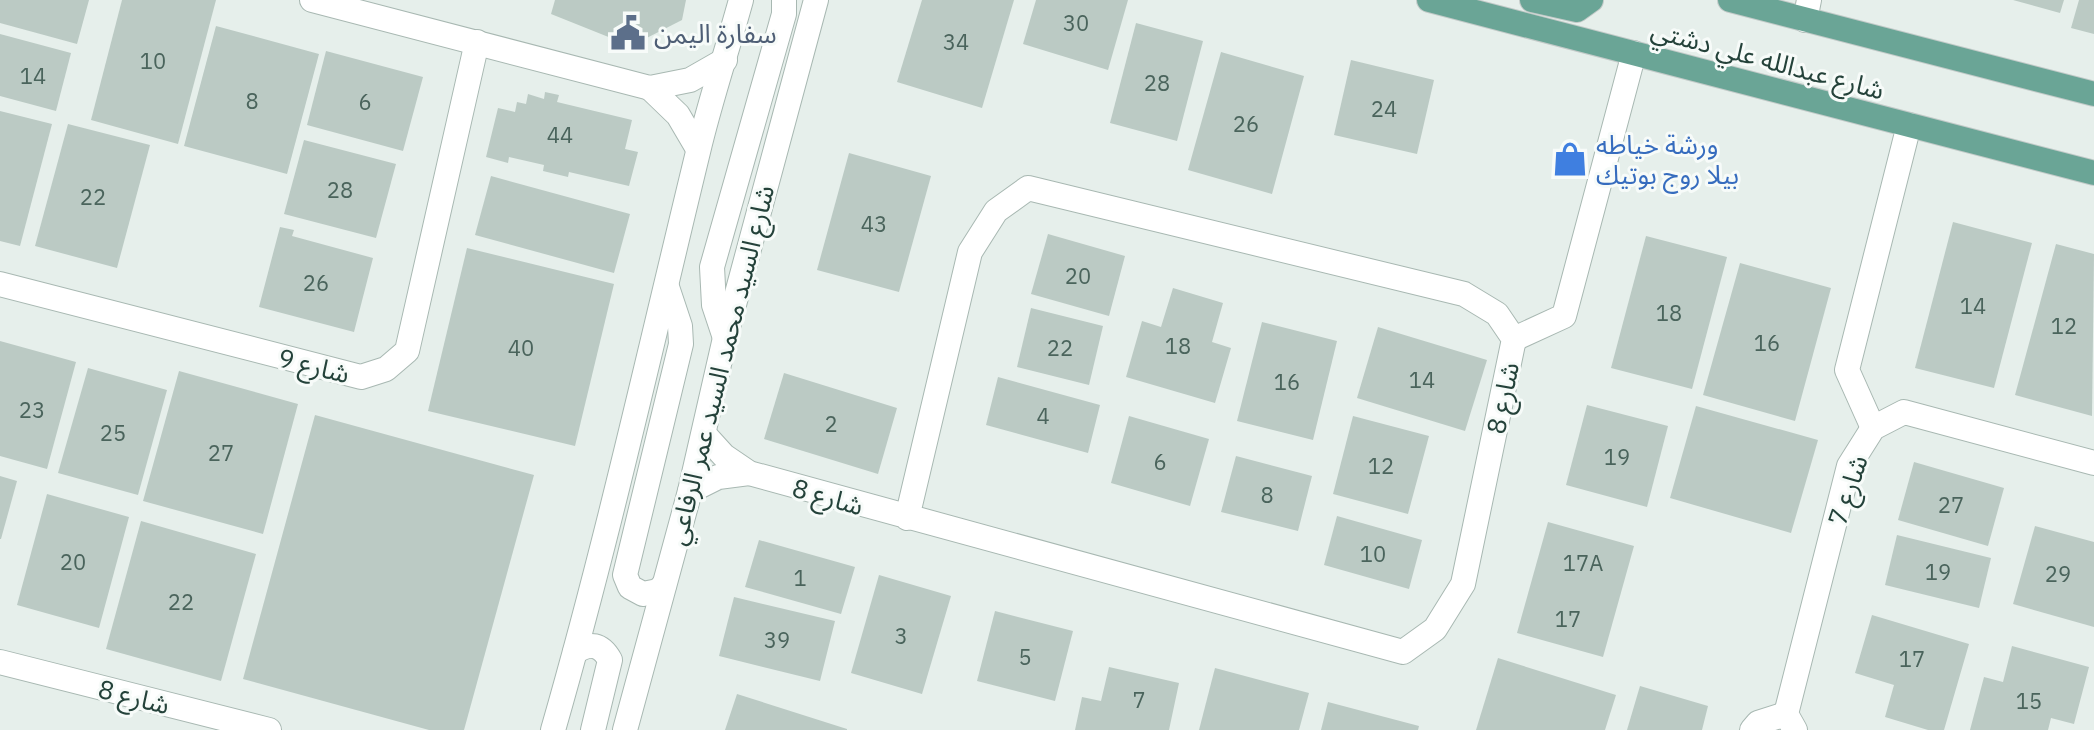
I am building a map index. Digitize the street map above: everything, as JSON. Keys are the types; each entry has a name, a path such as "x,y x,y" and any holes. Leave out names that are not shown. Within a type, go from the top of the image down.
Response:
{"main road":[{"name":"شارع عبدالله علي دشتي","path":"1429,0 2094,173"},
{"path":"1532,0 1577,10 1591,0"},
{"name":"شارع عبدالله علي دشتي","path":"1730,0 1807,10 2094,94"}],"street":[{"path":"312,0 650,88 690,80 725,60"},
{"path":"553,730 667,287 698,149 741,0"},
{"path":"725,338 714,305 712,267 784,14 784,0"},
{"name":"شارع السيد محمد السيد عمر الرفاعي","path":"625,730 690,491 725,338 816,0"},
{"name":"شارع 9","path":"0,284 361,377 386,369 407,351 477,42"},
{"path":"1514,339 1564,316 1634,53"},
{"path":"650,88 678,115 698,149"},
{"path":"1873,428 1847,370 1909,125"},
{"name":"شارع 8","path":"704,434 724,456 749,473 907,518 1403,652 1435,629 1463,584 1514,339 1497,314 1464,294 1028,188 996,211 970,252 907,518"},
{"path":"664,585 658,591 643,594 630,587 625,575 681,344 680,326 667,287"},
{"name":"شارع 7","path":"1791,722 1849,466 1873,428 1904,412 2094,463"},
{"name":"شارع 8","path":"690,491 718,477 749,473"},
{"path":"575,652 584,646 595,645 604,650 610,660 593,730"},
{"name":"شارع 8","path":"0,662 269,730"},
{"path":"1752,730 1758,723 1791,722"}],"building":[{"path":"0,0 89,0 77,44 0,23"},
{"path":"122,0 216,0 178,144 91,120"},
{"name":"سفارة اليمن","path":"555,0 686,0 682,20 631,46 551,14"},
{"path":"922,0 1014,0 982,108 897,82"},
{"path":"1036,0 1128,0 1108,70 1023,44"},
{"path":"2013,0 2064,0 2060,13"},
{"path":"2079,0 2094,0 2094,34 2071,28"},
{"path":"1136,23 1203,41 1177,141 1110,123"},
{"path":"216,26 319,54 287,174 184,146"},
{"path":"0,34 71,53 56,111 0,96"},
{"path":"326,51 423,77 403,151 307,125"},
{"path":"1221,52 1304,76 1272,194 1188,170"},
{"path":"1351,60 1434,80 1417,154 1334,135"},
{"path":"545,92 559,95 557,102 632,120 625,149 638,152 629,186 569,172 568,177 543,171 544,165 509,157 508,163 486,157 498,108 515,112 517,102 526,104 528,94 544,99"},
{"path":"0,111 52,124 20,246 0,241"},
{"path":"68,124 150,145 117,268 35,246"},
{"path":"304,140 396,164 376,238 284,214"},
{"path":"849,153 931,176 899,292 817,270"},
{"path":"491,176 630,214 614,273 475,235"},
{"path":"1953,222 2032,243 1994,388 1915,368"},
{"path":"280,227 294,230 292,236 373,258 354,332 259,307"},
{"path":"1048,234 1125,256 1109,316 1031,294"},
{"path":"1646,236 1727,257 1692,389 1611,368"},
{"path":"2056,244 2094,254 2092,416 2015,395"},
{"path":"467,248 614,284 575,446 428,411"},
{"path":"1740,263 1831,288 1795,421 1703,395"},
{"path":"1173,288 1223,303 1212,342 1231,348 1215,403 1126,377 1142,321 1161,327"},
{"path":"1031,308 1103,326 1089,385 1017,367"},
{"path":"1262,322 1337,341 1313,440 1237,421"},
{"path":"1378,327 1487,360 1465,431 1357,398"},
{"path":"0,341 76,362 47,469 0,456"},
{"path":"88,368 167,390 138,495 58,473"},
{"path":"179,371 298,404 263,534 143,501"},
{"path":"784,373 897,408 878,474 764,439"},
{"path":"998,377 1100,405 1088,453 986,425"},
{"path":"1587,405 1668,426 1647,507 1566,485"},
{"path":"1696,406 1818,440 1791,533 1670,498"},
{"path":"315,415 534,475 464,730 429,730 243,679"},
{"path":"1129,416 1209,439 1190,506 1111,483"},
{"path":"1353,416 1429,436 1408,514 1333,494"},
{"path":"1236,456 1312,476 1298,531 1221,512"},
{"path":"1914,462 2004,488 1988,546 1898,520"},
{"path":"0,476 17,481 1,539 0,539"},
{"path":"47,494 129,517 99,628 17,605"},
{"path":"1337,516 1422,540 1409,589 1324,565"},
{"path":"141,521 256,554 221,681 106,649"},
{"path":"1548,522 1634,546 1603,657 1517,633"},
{"path":"2035,526 2094,542 2094,627 2013,604"},
{"path":"1897,535 1991,558 1979,608 1885,585"},
{"path":"759,540 855,567 841,614 745,587"},
{"path":"879,575 951,596 922,694 851,673"},
{"path":"734,597 835,621 820,681 719,656"},
{"path":"995,611 1073,631 1055,701 977,681"},
{"path":"1872,615 1969,644 1944,730 1928,730 1885,717 1894,685 1855,673"},
{"path":"2012,646 2089,667 2074,724 2051,718 2048,730 1970,730 1984,677 2003,682"},
{"path":"1498,658 1616,695 1605,730 1476,730"},
{"path":"1109,667 1179,683 1169,730 1075,730 1082,697 1101,701"},
{"path":"1215,668 1309,693 1299,730 1199,730"},
{"path":"1640,686 1708,706 1702,730 1627,730"},
{"path":"737,694 847,729 847,730 725,730"},
{"path":"1328,702 1419,726 1418,730 1321,730"}],"place":[{"name":"سفارة اليمن","path":"628,33"},
{"name":"ورشة خياطه بيلا روج بوتيك","path":"1570,159"}]}
